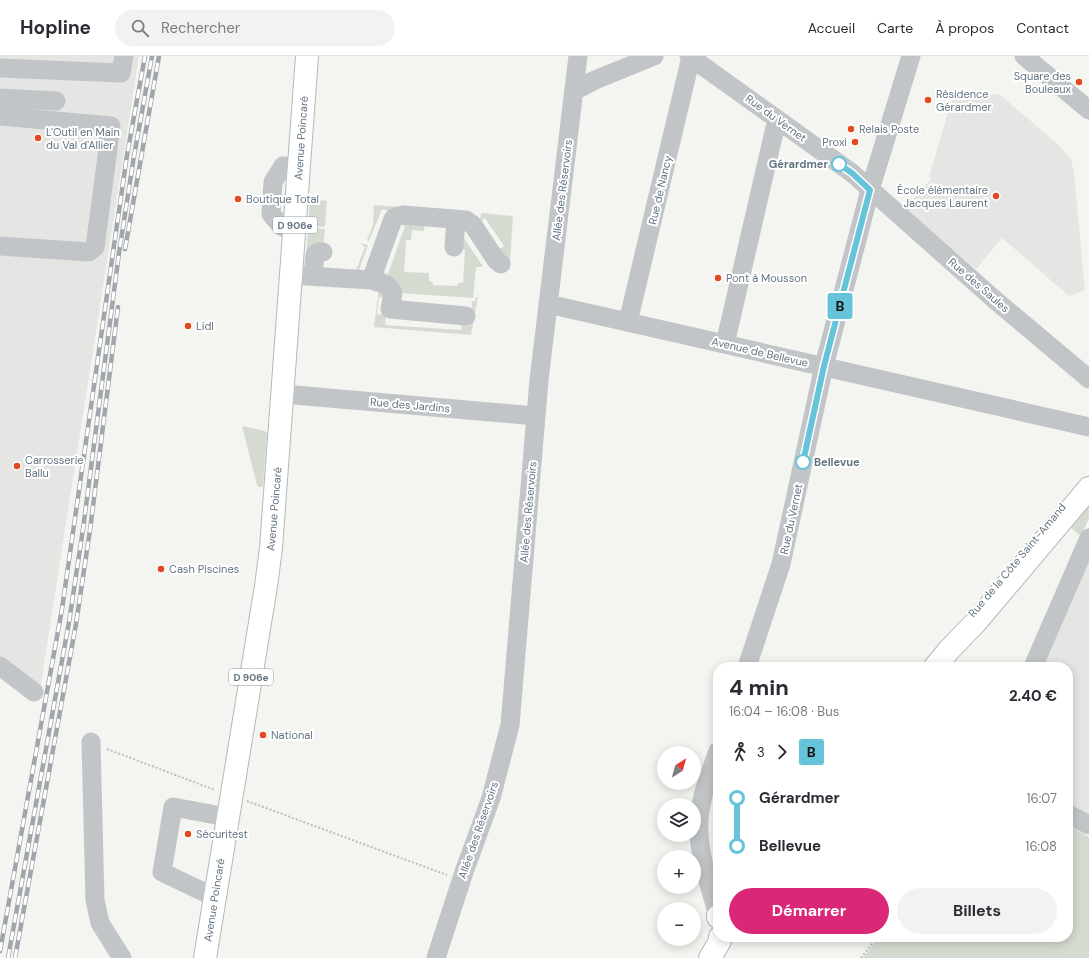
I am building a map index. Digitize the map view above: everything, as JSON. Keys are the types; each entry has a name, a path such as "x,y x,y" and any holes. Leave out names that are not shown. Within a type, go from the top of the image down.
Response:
{"main road":[{"name":"Avenue Poincaré","path":"205,958 266,586 274,512 307,56"},
{"name":"Rue de la Côte Saint-Amand","path":"949,650 969,616 1079,486 1089,472"},
{"name":"Rue de la Côte Saint-Amand","path":"939,662 976,622 1089,488"},
{"path":"710,958 720,942"}],"street":[{"path":"0,68 121,72 124,56"},
{"name":"Allée des Réservoirs","path":"436,958 491,798 510,724 536,416 578,56"},
{"path":"574,91 594,80 654,56"},
{"path":"870,190 913,56"},
{"path":"1024,56 1089,110"},
{"name":"Rue du Vernet","path":"690,57 852,173 870,190 824,366 781,564 749,662"},
{"name":"Rue de Nancy","path":"628,322 690,57"},
{"path":"0,98 56,101"},
{"path":"0,116 111,126 95,248 89,252 0,246"},
{"path":"725,344 777,119"},
{"name":"Rue des Saules","path":"870,190 1001,305 1089,379"},
{"path":"371,280 393,219 396,216 402,215 466,220 473,225 496,260 501,264"},
{"path":"454,247 456,219"},
{"path":"313,276 315,255 318,252 323,252"},
{"path":"291,275 371,280 387,285 393,293 390,309 466,316"},
{"name":"Avenue de Bellevue","path":"548,304 1089,427"},
{"name":"Rue des Jardins","path":"283,394 536,416"},
{"path":"1035,662 1089,538"},
{"path":"0,666 34,692"},
{"path":"91,742 95,900 100,923 122,958"},
{"path":"713,765 705,788 698,831 713,897"},
{"path":"214,897 162,872 168,836 173,807 229,807"},
{"path":"1073,817 1089,825"}],"path":[{"path":"91,742 220,792 229,807 242,799 462,880"},
{"path":"861,958 873,942"}],"shaded area":[{"path":"0,56 139,56 40,690 0,661"},
{"name":"École élémentaire Jacques Laurent","path":"999,94 1061,147 1071,159 1074,173 1085,290 1069,296 1002,238 976,269 904,209 932,178 929,177 952,99"},
{"path":"310,199 327,201 325,227 308,225"},
{"path":"374,205 398,207 394,213 382,209 369,241 367,240 373,225"},
{"path":"481,213 513,216 510,262 497,251 504,246 485,218 480,221"},
{"path":"425,220 424,231 412,230 411,240 406,240 404,272 429,273 429,281 433,282 433,285 458,286 458,283 463,283 465,250 459,249 460,226 469,229 461,234 483,266 476,267 473,298 400,293 379,272 388,274 405,226 397,223"},
{"path":"308,228 325,229 323,249 305,272"},
{"path":"360,243 368,245 358,273 356,270 365,247"},
{"path":"379,288 386,298 379,297 377,314 386,315 385,325 461,330 462,325 470,326 472,301 475,301 476,297 478,297 471,335 374,327"},
{"path":"242,426 265,431 267,433 262,487 257,485"},
{"path":"1089,505 1089,518 1081,536 1070,527"},
{"path":"1089,538 1089,825 1073,817 1073,662 1035,662"},
{"path":"1073,828 1089,837 1089,958 863,958 875,942 1073,942"}],"railway":[{"path":"0,951 62,609 127,155 145,56"},
{"path":"8,958 69,622 83,529 119,253 134,156 152,56"},
{"path":"125,249 159,56"},
{"path":"15,958 76,624 90,530 118,307"}],"bus line":[{"name":"B","path":"803,462 824,366 870,190 852,173 839,164"}],"place":[{"name":"Square des Bouleaux","path":"1079,82"},
{"name":"Résidence Gérardmer","path":"928,100"},
{"name":"Relais Poste","path":"851,129"},
{"name":"L'Outil en Main du Val d'Allier","path":"38,138"},
{"name":"Proxi","path":"855,142"},
{"name":"Gérardmer","path":"839,164"},
{"name":"École élémentaire Jacques Laurent","path":"996,196"},
{"name":"Boutique Total","path":"238,199"},
{"name":"Pont à Mousson","path":"718,278"},
{"name":"Lidl","path":"188,326"},
{"name":"Bellevue","path":"803,462"},
{"name":"Carrosserie Ballu","path":"17,466"},
{"name":"Cash Piscines","path":"161,569"},
{"name":"National","path":"263,735"},
{"name":"Sécuritest","path":"188,834"}]}
